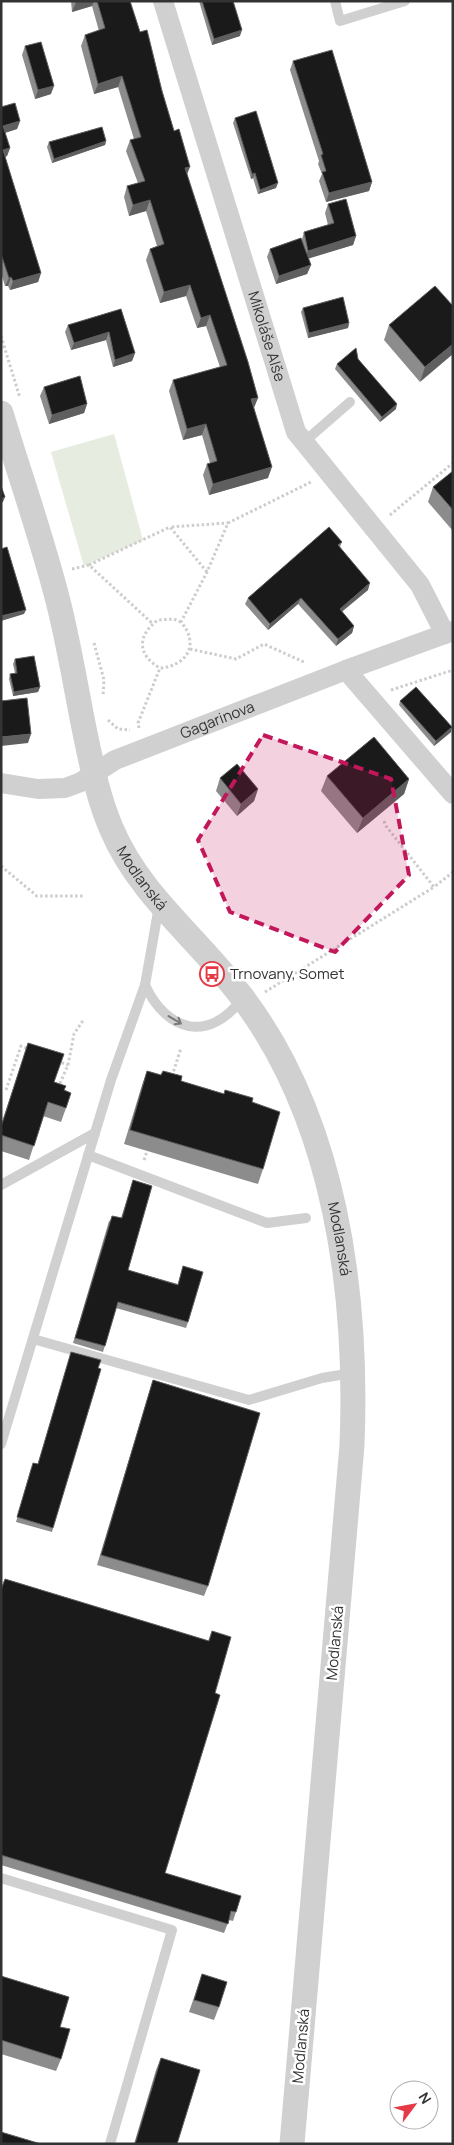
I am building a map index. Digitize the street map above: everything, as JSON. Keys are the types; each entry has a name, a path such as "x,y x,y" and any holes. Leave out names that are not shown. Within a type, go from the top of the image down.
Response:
{"street":[{"name":"Mikoláše Alše","path":"163,1 296,432 420,585 449,633"},
{"name":"Modlanská","path":"1,413 8,456 58,600 94,774 104,810 128,862 160,903 222,971 245,1000 288,1071 304,1106 320,1157 336,1223 348,1305 353,1373 351,1455 292,2144"},
{"name":"Gagarinova","path":"1,783 38,789 65,788 94,774 115,760 314,682 449,633"},
{"path":"346,670 453,794"}],"lane":[{"path":"335,1 340,22 405,1"},
{"path":"304,442 350,402"},
{"path":"1,1444 88,1155 127,1031 145,984 160,903"},
{"path":"145,984 153,1002 167,1016 184,1026 200,1027 220,1020 245,1000"},
{"path":"1,1184 95,1133"},
{"path":"88,1155 267,1222 306,1218"},
{"path":"33,1339 250,1400 322,1378 353,1373"},
{"path":"1,1878 172,1930 110,2144"}],"path":[{"path":"374,528 453,463"},
{"path":"72,568 89,565 170,527 228,523 329,473"},
{"path":"181,622 207,572 228,523"},
{"path":"170,527 207,572"},
{"path":"89,565 153,624"},
{"path":"166,619 181,622 187,629 191,641 190,649 182,660 168,668 160,668 147,658 143,650 142,641 145,633 153,624 158,620 166,619"},
{"path":"190,649 236,659 264,644 305,662 314,682"},
{"path":"146,748 138,723 160,668"},
{"path":"369,698 453,670"},
{"path":"384,821 434,887"},
{"path":"1,866 37,896 85,896"},
{"path":"245,1000 434,887 453,872"},
{"path":"56,1091 68,1065 74,1034 84,1019"},
{"path":"6,1090 21,1046 36,1052"},
{"path":"170,1080 181,1048"},
{"path":"52,1059 68,1065"}],"highlighted area":[{"path":"263,735 391,779 409,875 335,952 230,912 198,840"}],"shaded area":[{"path":"114,434 143,540 84,566 51,452"}],"building":[{"path":"97,1 130,1 140,32 147,30 174,131 179,129 190,167 185,168 248,362 258,398 251,399 272,467 213,484 207,464 217,461 206,424 187,429 173,380 227,365 210,315 201,318 190,285 164,292 150,249 164,244 150,200 133,205 127,186 145,181 130,140 141,137 122,76 98,84 85,35 105,28"},
{"path":"202,1 233,1 242,30 214,39"},
{"path":"41,42 54,86 38,90 25,46"},
{"path":"332,50 372,182 329,193 322,172 326,171 321,155 323,154 293,61"},
{"path":"15,103 20,121 3,126 10,148 3,150 41,273 13,281 11,277 9,278 1,254 1,107"},
{"path":"256,111 278,183 260,190 255,173 252,174 235,118"},
{"path":"102,127 106,141 54,159 49,142"},
{"path":"346,199 356,236 308,251 304,232 334,223 328,204"},
{"path":"301,238 311,265 279,276 270,249"},
{"path":"435,286 453,306 453,344 425,367 389,325"},
{"path":"343,297 349,323 309,333 303,308"},
{"path":"121,309 135,353 115,360 109,332 74,343 68,325"},
{"path":"356,348 358,359 397,404 382,417 337,364"},
{"path":"80,376 87,404 52,415 44,387"},
{"path":"453,471 453,510 433,487"},
{"path":"1,486 5,497 1,499"},
{"path":"329,527 342,542 338,545 370,583 340,609 354,626 338,639 301,598 270,624 248,598"},
{"path":"7,547 26,610 1,616 1,549"},
{"path":"34,656 40,687 14,692 10,674 17,673 15,659"},
{"path":"416,687 452,727 436,741 400,701"},
{"path":"27,698 31,734 1,737 1,701"},
{"path":"374,737 409,779 363,818 327,776"},
{"path":"237,764 258,789 241,804 220,778"},
{"path":"28,1043 64,1054 54,1082 66,1086 64,1090 71,1093 66,1108 48,1102 34,1146 1,1135 1,1127"},
{"path":"147,1071 161,1075 163,1071 182,1076 181,1081 224,1094 225,1090 253,1098 252,1102 280,1112 263,1169 130,1130"},
{"path":"133,1180 152,1186 128,1270 178,1285 183,1266 203,1272 188,1322 118,1302 105,1346 75,1338 112,1216 122,1218"},
{"path":"71,1352 101,1360 98,1368 101,1369 53,1528 17,1517 33,1463 38,1464"},
{"path":"153,1380 260,1413 208,1586 101,1555"},
{"path":"5,1579 209,1641 212,1631 231,1637 215,1693 220,1695 165,1873 241,1896 236,1912 231,1911 228,1924 1,1855 1,1590"},
{"path":"202,1974 227,1982 219,2007 194,2000"},
{"path":"1,1976 69,1997 60,2027 70,2029 61,2059 1,2040"},
{"path":"161,2058 200,2070 177,2144 135,2144"},
{"path":"1,2132 41,2144 1,2144"}],"place":[{"name":"Trnovany, Somet","path":"212,974"}]}
